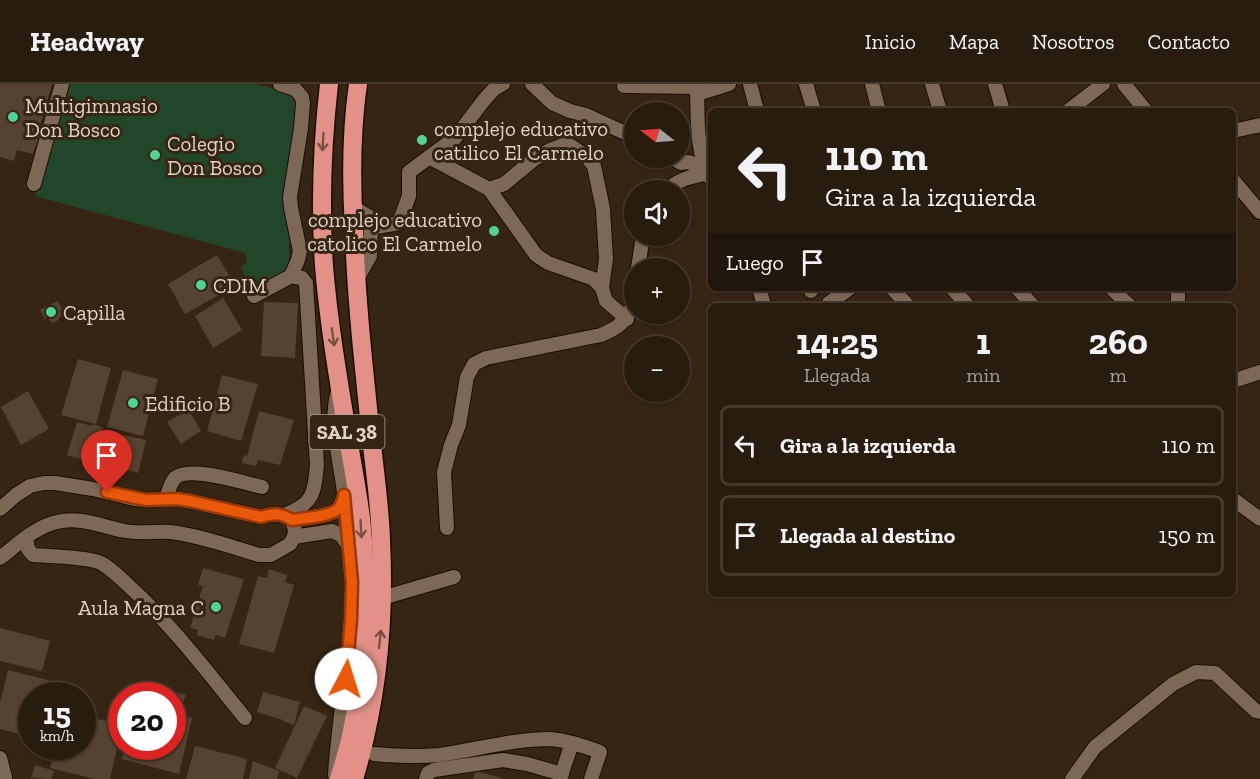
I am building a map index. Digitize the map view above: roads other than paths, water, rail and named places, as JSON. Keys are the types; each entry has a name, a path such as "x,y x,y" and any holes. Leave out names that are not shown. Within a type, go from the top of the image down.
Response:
{"highway":[{"name":"SAL 38","path":"329,84 322,154 324,265 340,387 361,517 365,606 358,697 352,732 339,779"},
{"name":"SAL 38","path":"354,779 370,716 382,620 378,493 356,281 352,153 358,84"}],"street":[{"path":"34,184 62,84"},
{"path":"254,296 291,276 300,251 290,197 303,102 295,89 280,84"},
{"path":"371,228 399,223 409,196 409,172 455,138 484,100 503,84"},
{"path":"532,84 552,103 586,115 624,133"},
{"path":"624,86 697,89 729,84"},
{"path":"750,84 756,108"},
{"path":"806,84 812,108"},
{"path":"872,84 878,108"},
{"path":"932,84 939,108"},
{"path":"995,84 1002,108"},
{"path":"1072,108 1103,84"},
{"path":"1124,84 1144,108"},
{"path":"697,89 698,127 706,146 706,176"},
{"path":"1236,130 1260,125"},
{"path":"489,189 504,184 533,160 563,145 586,156 594,166 603,208 606,259 602,288"},
{"path":"429,157 489,189 536,255 548,263 594,279 602,288 606,301 624,316"},
{"path":"690,163 706,176"},
{"path":"690,180 706,176"},
{"path":"1236,184 1260,212"},
{"path":"353,207 368,216 371,228 370,255 356,281"},
{"path":"288,518 309,500 315,487 317,465 306,283 302,278 291,276"},
{"path":"830,303 846,291"},
{"path":"895,291 905,303"},
{"path":"955,291 965,303"},
{"path":"1020,291 1030,303"},
{"path":"1114,291 1128,303"},
{"path":"447,528 444,472 459,426 467,377 474,364 486,358 601,335 615,330 624,322"},
{"path":"1236,380 1260,372"},
{"path":"334,779 346,679 352,582 335,428 336,398 340,387"},
{"path":"166,499 175,477 187,473 202,473 262,487"},
{"path":"0,509 30,486 44,483 93,489 134,499 190,501 261,517 272,514 288,518 332,513 339,508 344,495"},
{"path":"1236,501 1260,519"},
{"path":"0,558 33,532 46,525 64,520 75,520 133,532 170,532 188,535 259,555 271,555 290,544 294,537 295,530 288,518"},
{"path":"294,537 332,531 341,535 349,547"},
{"path":"26,538 27,549 33,555 75,558 100,563 115,574 184,642 245,718"},
{"path":"382,598 454,577"},
{"path":"1072,779 1095,747 1173,684 1196,672 1215,673 1256,711 1260,712"},
{"path":"374,754 422,756 552,739 600,752 591,779"},
{"path":"426,779 428,773 434,770 457,772 503,760 526,764 561,776 572,743"},
{"path":"0,758 4,778 20,779"}],"place":[{"name":"Multigimnasio Don Bosco","path":"13,117"},
{"name":"complejo educativo catilico El Carmelo","path":"422,140"},
{"name":"Colegio Don Bosco","path":"155,155"},
{"name":"complejo educativo catolico El Carmelo","path":"494,231"},
{"name":"CDIM","path":"201,285"},
{"name":"Capilla","path":"51,312"},
{"name":"Edificio B","path":"133,403"},
{"name":"Aula Magna C","path":"216,607"}]}
